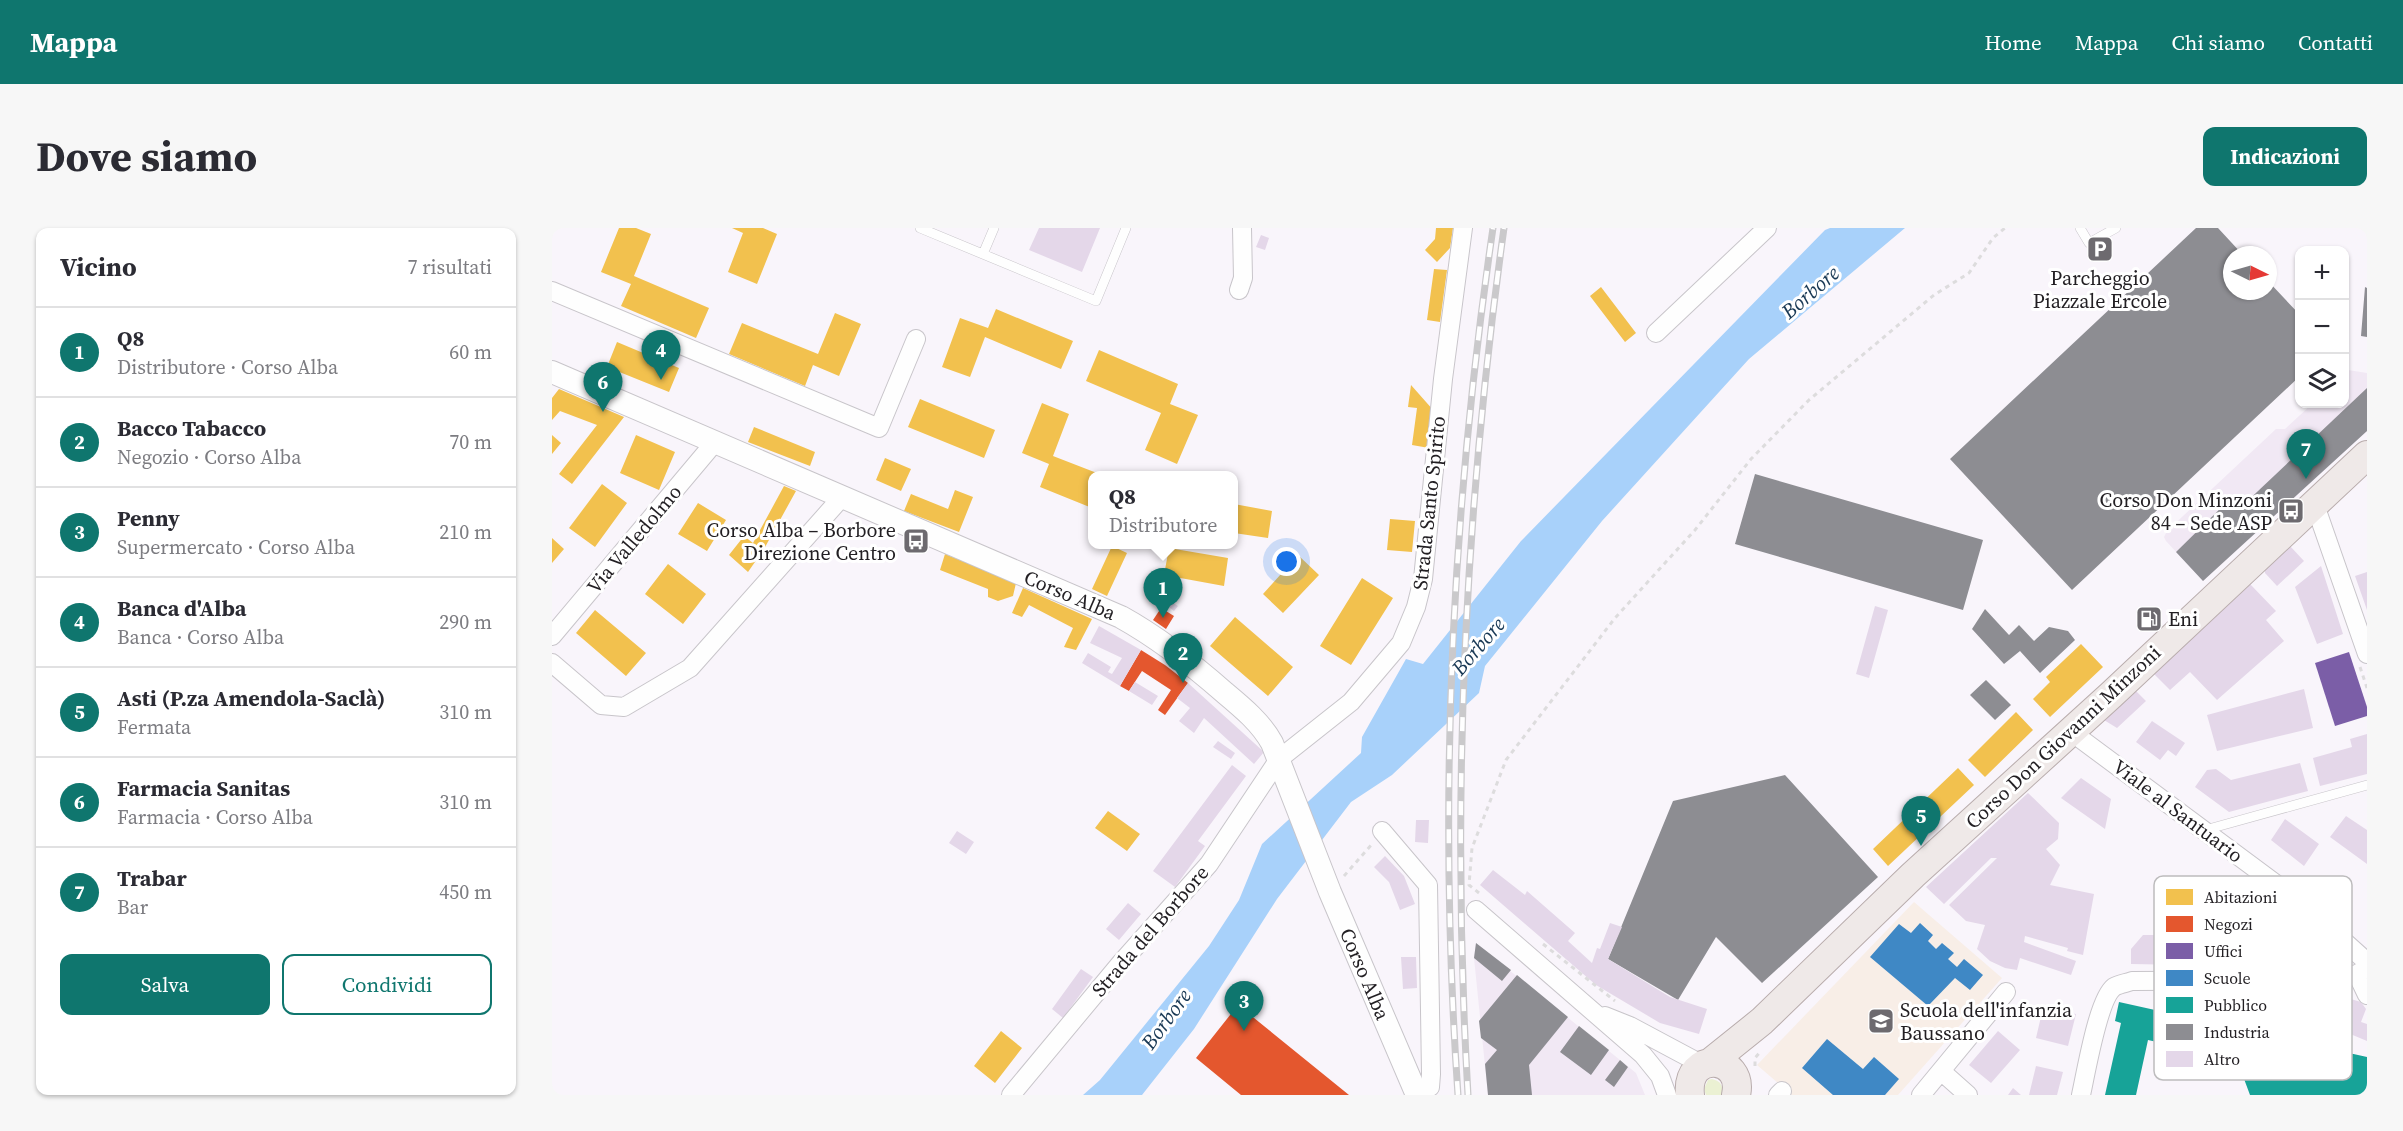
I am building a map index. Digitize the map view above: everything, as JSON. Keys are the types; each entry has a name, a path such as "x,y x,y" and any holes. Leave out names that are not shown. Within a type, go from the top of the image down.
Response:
{"main road":[{"name":"Corso Don Giovanni Minzoni","path":"1707,1063 1762,1021 1913,875 2367,455"},
{"name":"Corso Don Giovanni Minzoni","path":"1737,1092 1746,1059 1762,1021"},
{"path":"1689,1095 1691,1076 1707,1063 1727,1066 1737,1080 1737,1092"}],"street":[{"path":"1239,290 1243,278 1242,228"},
{"name":"Strada Santo Spirito","path":"1279,759 1351,702 1401,643 1416,607 1424,579 1443,379 1463,228"},
{"path":"1656,333 1767,228"},
{"path":"552,291 879,428 916,339"},
{"name":"Corso Alba","path":"552,372 1121,617 1142,628 1189,661 1266,732 1334,888 1418,1095 1430,1088 1431,1074 1428,885 1382,831"},
{"name":"Via Valledolmo","path":"552,636 715,442"},
{"path":"552,663 602,705 624,707 690,668 842,496"},
{"path":"2315,505 2367,654"},
{"name":"Viale al Santuario","path":"2070,732 2265,876"},
{"name":"Strada del Borbore","path":"1011,1095 1120,964 1209,864 1279,759"},
{"path":"1481,905 1592,1011 1652,1064 1660,1076 1667,1095"},
{"name":"Viale al Santuario","path":"2352,956 2364,968"},
{"path":"2364,968 2367,995"},
{"path":"2081,1095 2101,1010 2107,995 2115,986 2132,981 2154,981"},
{"path":"1921,1095 2006,992"},
{"path":"1592,1011 1630,1026 1707,1063"},
{"path":"1941,1071 1968,1095"}],"lane":[{"path":"920,228 1096,301 1126,228"},
{"path":"983,254 994,228"},
{"path":"2080,228 2089,243 2116,228"},
{"path":"2203,830 2367,785"}],"path":[{"path":"1481,905 1469,885 1472,848 1506,760 1528,730 1615,618 1695,530 1751,459 1809,400 1850,365 1934,295 1969,273 1993,238 2004,228"},
{"path":"1334,888 1382,831"},
{"path":"1541,943 1621,1005"}],"shaded area":[{"path":"2349,370 2367,373 2367,431 2203,581 2166,541 2164,537 2167,531 2276,429 2285,429 2308,408 2349,408"},
{"name":"Scuola dell'infanzia Baussano","path":"1914,902 2002,978 1898,1095 1792,1095 1757,1065"},
{"path":"1476,943 1636,1073 1645,1095 1488,1095 1474,958"}],"green space":[{"path":"1712,1079 1721,1084 1721,1095 1706,1095 1704,1089 1708,1080"}],"water":[{"name":"Borbore","path":"1830,228 1905,228 1749,359 1602,521 1485,666 1479,693 1392,775 1351,802 1277,899 1194,1029 1142,1095 1083,1095 1100,1080 1209,946 1239,900 1262,844 1361,753 1362,737 1406,659 1423,664 1521,541 1825,230"}],"building: Abitazioni":[{"path":"619,228 636,228 651,234 634,276 709,308 696,338 621,306 631,284 601,272"},
{"path":"732,228 763,228 777,234 757,284 728,272 743,233"},
{"path":"1436,228 1453,228 1450,248 1437,262 1425,250 1435,239"},
{"path":"1434,269 1447,270 1440,322 1427,320"},
{"path":"1601,287 1636,333 1625,342 1590,296"},
{"path":"996,309 1073,341 1061,369 985,337 970,377 942,367 960,318 988,328"},
{"path":"835,313 861,324 839,376 813,365 805,386 729,354 742,323 818,354"},
{"path":"617,342 679,368 669,392 607,367"},
{"path":"1099,350 1178,384 1170,404 1198,415 1177,464 1145,450 1161,413 1086,381"},
{"path":"1411,385 1434,411 1429,448 1412,445 1417,408 1408,407"},
{"path":"559,389 624,417 572,484 559,474 597,425 560,411 552,420 552,398"},
{"path":"920,399 995,430 984,458 908,427"},
{"path":"1042,403 1069,414 1053,456 1092,471 1088,471 1088,506 1040,487 1049,464 1022,453"},
{"path":"754,427 815,452 810,466 748,442"},
{"path":"552,435 561,443 552,454"},
{"path":"636,435 675,452 659,490 620,473"},
{"path":"885,458 911,469 901,491 876,480"},
{"path":"602,484 627,503 595,547 569,528"},
{"path":"784,486 796,491 764,549 748,572 729,555 744,536 753,543"},
{"path":"955,490 973,497 959,532 904,511 911,494 948,509"},
{"path":"698,503 726,520 707,551 678,534"},
{"path":"1238,505 1272,511 1268,538 1238,534"},
{"path":"1390,519 1415,521 1412,552 1387,550"},
{"path":"552,538 564,549 552,563"},
{"path":"1111,549 1118,549 1127,553 1107,596 1092,589"},
{"path":"1169,549 1228,558 1224,586 1164,575"},
{"path":"945,554 1016,583 1013,596 998,601 988,597 988,589 940,570"},
{"path":"1298,555 1319,575 1283,613 1263,594"},
{"path":"668,564 706,594 683,624 645,594"},
{"path":"1362,578 1393,598 1351,665 1320,646"},
{"path":"1023,588 1092,619 1076,650 1064,647 1073,628 1029,605 1022,617 1012,613"},
{"path":"595,610 646,653 626,676 576,633"},
{"path":"1235,617 1293,667 1268,696 1210,646"},
{"path":"2081,644 2103,667 2050,717 2033,699 2050,682 2046,677"},
{"path":"2016,712 2033,730 1985,777 1968,760"},
{"path":"1958,768 1974,785 1888,866 1873,849"},
{"path":"1108,811 1140,834 1127,851 1095,828"},
{"path":"1001,1031 1022,1048 995,1083 974,1066"}],"building: Negozi":[{"path":"1161,608 1174,616 1166,629 1153,620"},
{"path":"2147,608 2158,621 2148,630 2137,617"},
{"path":"1141,650 1188,683 1165,715 1158,710 1171,690 1142,671 1129,691 1120,686"},
{"path":"1238,1005 1349,1095 1241,1095 1196,1058"}],"building: Uffici":[{"path":"2349,652 2367,707 2367,716 2335,726 2315,663"}],"building: Scuole":[{"path":"1920,923 1933,935 1928,941 1936,949 1942,943 1954,953 1948,959 1957,967 1964,959 1983,975 1970,990 1955,978 1928,1006 1870,957 1899,924 1911,933"},
{"path":"1827,1039 1863,1069 1874,1057 1899,1079 1885,1095 1833,1095 1802,1068"}],"building: Pubblico":[{"path":"2119,1002 2154,1010 2154,1041 2148,1040 2136,1095 2105,1095 2121,1023 2115,1021"},
{"path":"2352,1054 2367,1057 2367,1095 2250,1095 2244,1080 2352,1080"}],"building: Industria":[{"path":"2196,228 2218,228 2235,246 2223,246 2223,300 2277,300 2277,291 2295,310 2295,381 2072,590 1950,459"},
{"path":"2365,287 2367,288 2367,337 2361,336"},
{"path":"2367,388 2367,431 2203,581 2176,552 2231,498 2240,508 2346,408 2349,408 2349,405"},
{"path":"1755,474 1983,540 1963,610 1735,544"},
{"path":"1985,609 2009,635 2019,625 2034,641 2049,627 2068,631 2075,640 2040,673 2020,651 2004,664 1972,629"},
{"path":"1986,680 2011,705 1995,720 1970,695"},
{"path":"1785,775 1878,877 1762,983 1716,937 1678,1000 1608,959 1673,801"},
{"path":"1476,943 1511,970 1502,981 1474,958"},
{"path":"1517,975 1568,1017 1529,1065 1532,1095 1488,1095 1485,1064 1497,1050 1481,1038 1479,1021"},
{"path":"1579,1026 1609,1050 1591,1075 1560,1052"},
{"path":"1620,1060 1628,1067 1614,1087 1605,1080"}],"building: Altro":[{"path":"1039,228 1100,228 1082,272 1029,250"},
{"path":"1261,235 1269,238 1265,250 1256,247"},
{"path":"2290,546 2304,561 2277,586 2265,573 2265,569"},
{"path":"2321,566 2343,634 2317,644 2295,587"},
{"path":"2367,572 2367,610 2355,576"},
{"path":"2250,584 2276,611 2266,620 2284,641 2217,700 2190,672 2170,690 2153,673"},
{"path":"1167,599 1178,606 1174,611 1164,603"},
{"path":"1875,606 1888,610 1869,678 1856,674"},
{"path":"1099,626 1141,650 1120,686 1082,663 1088,653 1111,667 1108,672 1112,674 1122,658 1090,643"},
{"path":"1135,682 1158,696 1152,705 1129,691"},
{"path":"1188,683 1264,752 1254,764 1204,718 1194,733 1179,721 1190,708 1177,698"},
{"path":"2132,687 2146,701 2117,728 2099,717"},
{"path":"2304,689 2313,728 2217,751 2207,715"},
{"path":"2152,721 2185,743 2176,756 2168,750 2160,760 2136,742"},
{"path":"2367,734 2367,774 2320,786 2313,758 2352,747 2350,739"},
{"path":"1218,741 1235,753 1231,759 1213,747"},
{"path":"2300,763 2308,791 2229,812 2195,787 2207,770 2216,769 2231,780"},
{"path":"1232,765 1246,776 1198,841 1205,846 1175,887 1153,871"},
{"path":"2081,778 2111,799 2105,829 2061,798"},
{"path":"2028,793 2059,823 2058,839 2046,849 2060,865 2050,885 2094,894 2083,955 2067,951 2068,948 2025,936 2024,942 2076,961 2071,975 2020,958 2017,970 2005,968 1990,961 1977,949 1985,925 1966,921 1949,905 1997,858 1991,858 1944,904 1926,887"},
{"path":"2346,816 2367,830 2367,864 2330,837"},
{"path":"2285,819 2319,844 2304,866 2271,840"},
{"path":"1416,820 1429,820 1428,843 1415,842"},
{"path":"957,831 974,842 966,854 949,843"},
{"path":"1385,856 1404,876 1415,904 1400,910 1389,882 1374,867"},
{"path":"1493,870 1525,895 1527,891 1575,933 1568,941 1592,963 1610,923 1622,927 1608,959 1670,997 1707,1009 1699,1034 1660,1023 1596,985 1480,885"},
{"path":"1128,903 1141,914 1119,940 1106,929"},
{"path":"2143,935 2154,935 2154,964 2131,964 2131,949"},
{"path":"1401,957 1416,957 1417,988 1403,989"},
{"path":"1081,969 1093,977 1063,1018 1052,1009"},
{"path":"2352,999 2361,1002 2366,1009 2361,1022 2367,1024 2367,1041 2352,1035"},
{"path":"2043,1008 2076,1014 2068,1046 2036,1038"},
{"path":"1998,1031 2020,1050 1991,1083 1969,1065"},
{"path":"2036,1066 2063,1072 2057,1095 2029,1095"},
{"path":"2013,1088 2021,1095 2008,1095"}],"railway":[{"path":"1458,1095 1449,878 1452,661 1467,444 1493,228"},
{"path":"1468,1095 1461,878 1461,769 1465,661 1479,444 1504,228"}],"place":[{"name":"Parcheggio Piazzale Ercole","path":"2100,249"},
{"name":"Banca d'Alba","path":"661,380"},
{"name":"Farmacia Sanitas","path":"603,412"},
{"name":"Trabar","path":"2306,479"},
{"name":"Corso Don Minzoni 84 – Sede ASP","path":"2291,511"},
{"name":"Corso Alba – Borbore Direzione Centro","path":"916,541"},
{"name":"Q8","path":"1163,618"},
{"name":"Eni","path":"2149,619"},
{"name":"Bacco Tabacco","path":"1183,683"},
{"name":"Asti (P.za Amendola-Saclà)","path":"1921,846"},
{"name":"Scuola dell'infanzia Baussano","path":"1881,1021"},
{"name":"Penny","path":"1244,1031"}]}
